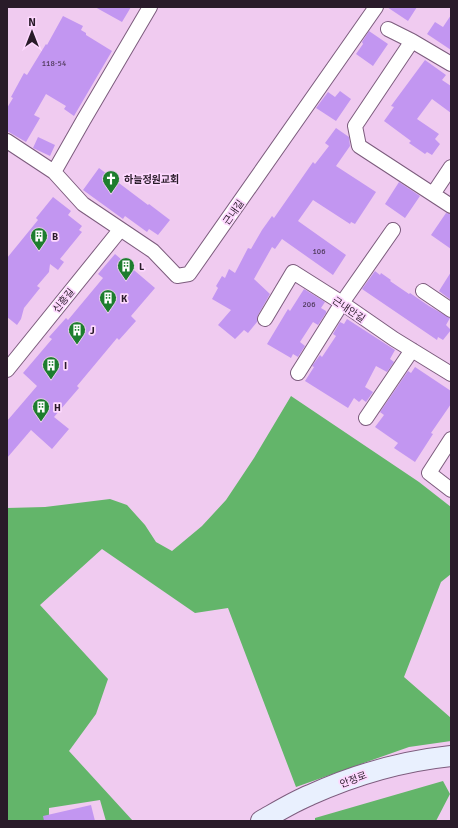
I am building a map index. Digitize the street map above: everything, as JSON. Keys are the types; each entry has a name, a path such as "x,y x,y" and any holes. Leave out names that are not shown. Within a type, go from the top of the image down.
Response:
{"street":[{"path":"54,172 150,7"},
{"name":"근내길","path":"7,141 54,172 83,204 153,251 177,276 189,274 376,7"},
{"path":"388,30 412,41 451,64"},
{"path":"412,41 355,126 360,146 451,206"},
{"path":"434,194 451,167"},
{"name":"신흥길","path":"7,370 120,230"},
{"path":"298,373 342,303 393,230"},
{"name":"근내안길","path":"265,319 293,272 451,374"},
{"path":"423,291 451,310"},
{"path":"366,418 412,350"},
{"path":"451,438 428,473 451,490"},
{"name":"안정로","path":"261,821 309,795 370,772 429,758 451,756"}],"green space":[{"path":"291,396 419,482 451,507 451,574 441,582 404,677 451,718 451,741 409,747 296,787 228,608 195,613 102,549 40,605 108,679 96,714 69,751 133,821 106,821 100,800 49,808 49,821 7,821 7,508 45,507 110,499 127,505 145,525 156,542 172,551 202,526 226,500 254,458"},
{"path":"443,781 450,794 436,821 315,821 315,818"}],"building":[{"path":"95,7 131,7 122,22"},
{"path":"387,7 417,7 408,21"},
{"path":"451,15 451,50 427,34 435,22 443,27"},
{"path":"63,16 83,26 81,30 86,33 86,35 112,51 74,116 64,109 66,106 46,94 34,115 40,118 26,142 7,131 7,108 13,98 11,97 24,73 27,75 46,44 47,45"},
{"path":"369,31 388,44 373,66 356,54"},
{"path":"425,60 446,75 442,80 451,86 451,113 432,99 417,119 439,134 435,139 440,144 432,155 427,152 425,154 409,143 411,141 384,121 394,107 391,106"},
{"path":"340,91 351,99 336,121 316,108 328,92 335,97"},
{"path":"336,128 349,137 350,146 336,166 376,192 355,224 351,222 350,224 313,200 298,221 346,255 333,275 282,239 275,249 272,247 254,279 270,294 258,315 257,322 248,333 244,330 235,339 218,325 231,310 212,299 218,288 216,286 222,276 225,278 229,269 235,273 248,248 251,249 272,216 274,218 313,162 315,164 329,146 325,143"},
{"path":"38,137 55,145 50,156 33,148"},
{"name":"하늘정원교회","path":"99,168 170,220 158,235 149,229 147,232 125,216 123,219 83,190"},
{"path":"399,182 420,196 405,218 385,204"},
{"path":"53,197 71,211 68,215 82,226 79,230 82,232 60,259 64,262 58,270 50,264 49,272 37,286 40,288 24,308 21,319 17,325 7,317 7,258 38,220 36,218"},
{"path":"446,213 451,214 451,249 431,235"},
{"path":"115,254 155,288 131,316 136,321 119,340 117,338 77,386 79,388 54,417 69,429 52,449 31,430 7,458 7,421 37,386 23,373 52,339 49,337 66,318 68,320 103,278 98,274"},
{"path":"375,271 380,275 381,273 409,294 410,293 450,318 446,325 451,330 443,340 438,337 437,340 362,289"},
{"path":"451,272 451,300 439,291"},
{"path":"304,289 325,302 321,308 326,311 326,313 318,325 313,322 300,342 305,346 298,357 293,354 291,358 267,344 288,309 290,311"},
{"path":"347,319 395,350 390,359 394,362 387,372 376,366 365,387 373,392 366,402 362,399 359,402 354,398 348,408 305,381 314,367 312,366 320,355 322,357 336,336 333,334 340,322 344,324"},
{"path":"415,367 451,391 451,404 431,433 433,434 415,462 394,448 398,443 375,427 384,415 380,412 408,371 411,373"},
{"path":"91,805 95,821 44,821 43,816"}],"place":[{"name":"하늘정원교회","path":"111,194"},
{"name":"B","path":"39,251"},
{"name":"L","path":"126,281"},
{"name":"K","path":"108,313"},
{"name":"J","path":"77,345"},
{"name":"I","path":"51,380"},
{"name":"H","path":"41,422"}]}
